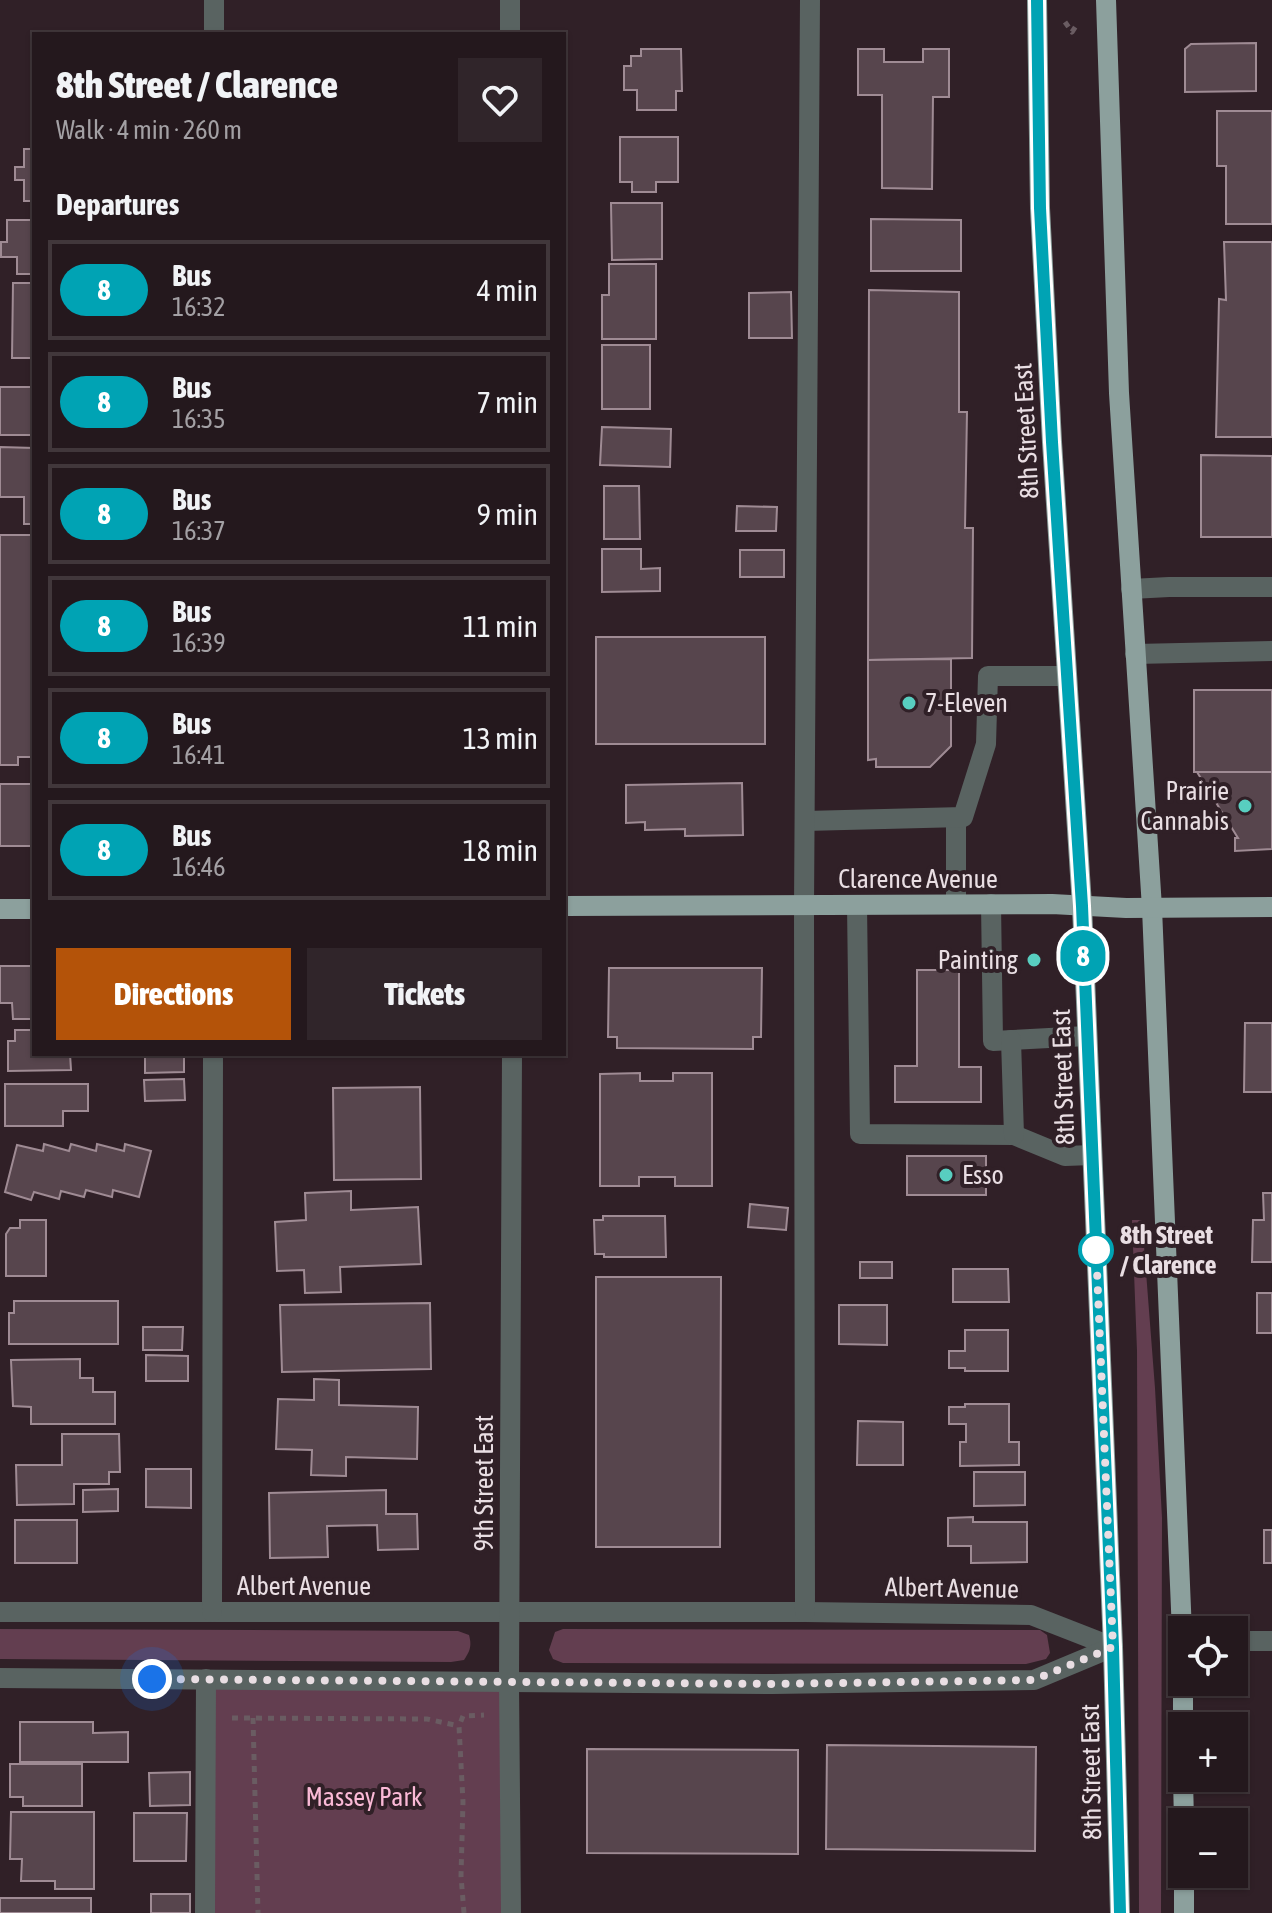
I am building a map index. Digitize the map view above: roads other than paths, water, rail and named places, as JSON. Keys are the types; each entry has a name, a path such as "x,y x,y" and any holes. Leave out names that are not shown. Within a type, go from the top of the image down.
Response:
{"main road":[{"name":"8th Street East","path":"1037,0 1040,208 1082,906 1113,1647 1120,1913"},
{"path":"1106,0 1117,362 1152,908 1181,1616"},
{"name":"Clarence Avenue","path":"566,906 991,904 1272,907"},
{"path":"0,909 32,909"},
{"path":"1184,1888 1184,1913"}],"street":[{"path":"214,0 214,32"},
{"path":"510,0 510,32"},
{"path":"805,1612 804,906 810,0"},
{"path":"1131,589 1272,587"},
{"path":"1135,654 1272,651"},
{"path":"805,821 963,817 986,744 988,676 1066,676"},
{"path":"956,818 956,904"},
{"path":"991,904 993,1041 1087,1036"},
{"path":"857,905 860,1134 1014,1135 1065,1156 1092,1155"},
{"path":"1011,1040 1014,1135"},
{"path":"212,1612 213,1056"},
{"name":"9th Street East","path":"511,1913 512,1056"},
{"name":"Albert Avenue","path":"0,1612 1031,1615 1113,1647"},
{"path":"1248,1641 1272,1641"},
{"path":"0,1678 773,1684 1034,1680 1113,1647"},
{"path":"205,1913 206,1679"}],"place":[{"name":"7-Eleven","path":"909,703"},
{"name":"Prairie Cannabis","path":"1245,806"},
{"name":"Painting","path":"1034,960"},
{"name":"Esso","path":"946,1175"},
{"name":"8th Street / Clarence","path":"1096,1250"}],"park label":[{"name":"Massey Park","path":"364,1797"}]}
